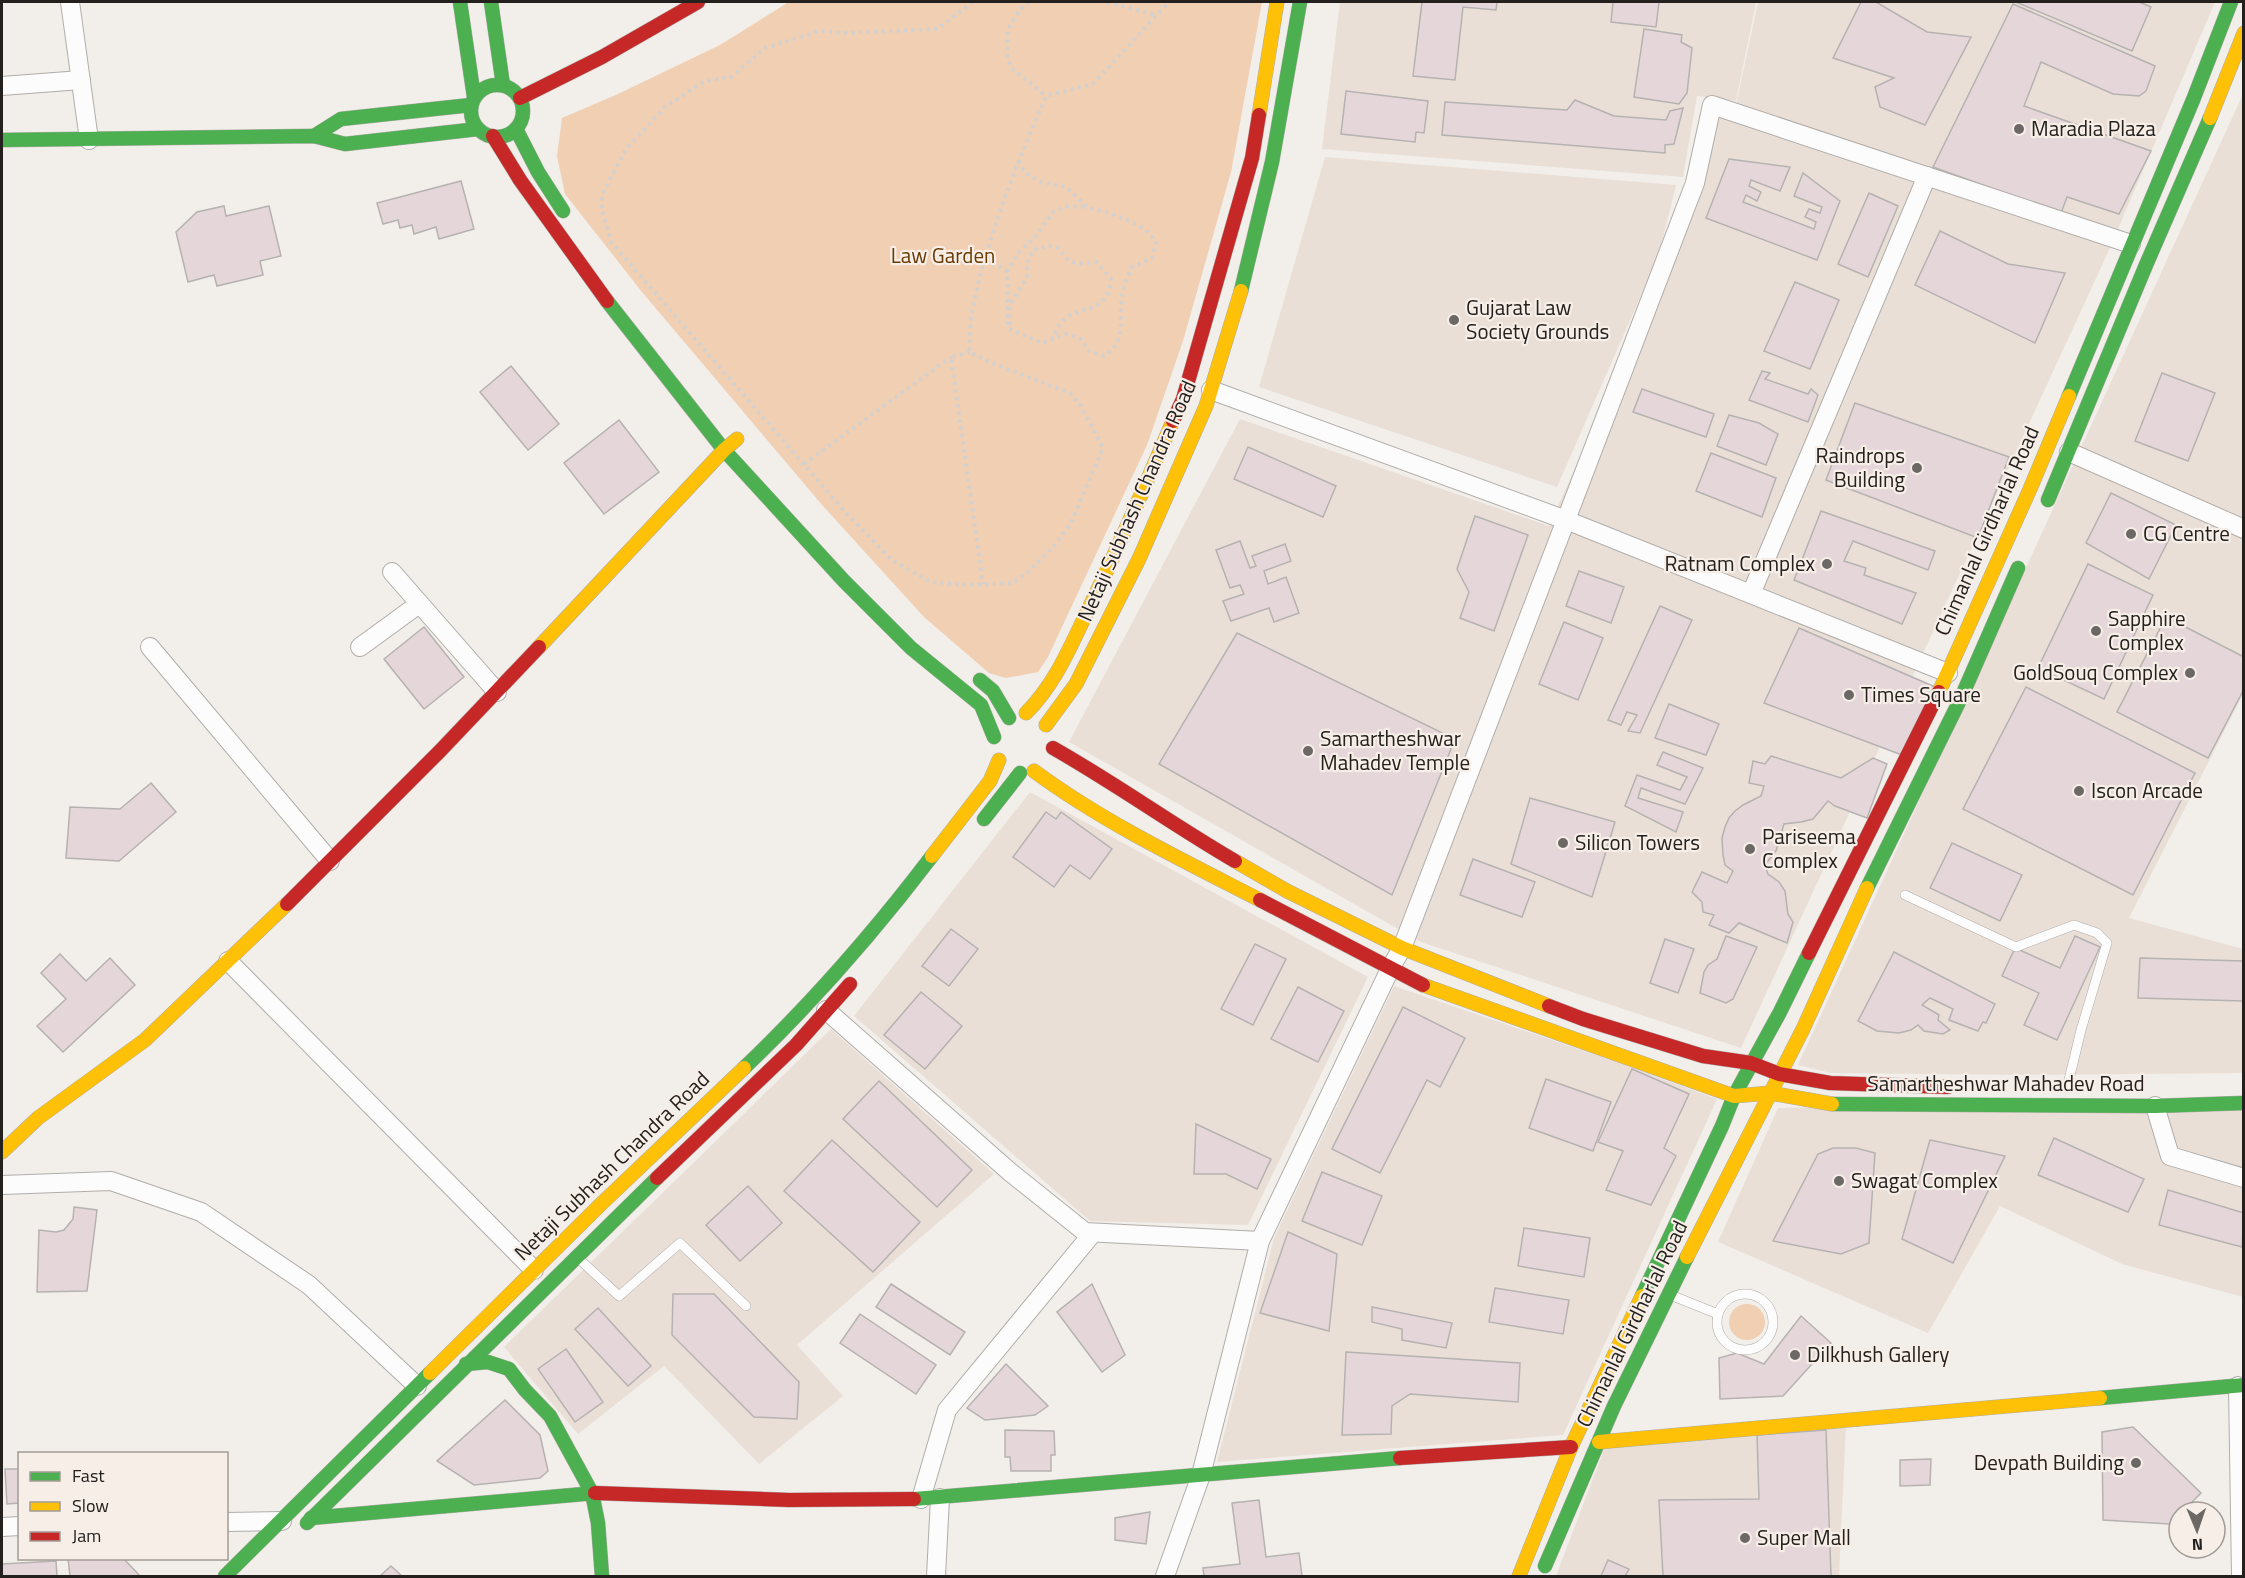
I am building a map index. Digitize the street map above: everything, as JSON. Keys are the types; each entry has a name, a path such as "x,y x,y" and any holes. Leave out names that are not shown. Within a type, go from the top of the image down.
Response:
{"main road":[{"path":"314,136 341,119 473,101 487,86 503,85 510,87 520,98 523,114 516,129 509,134 493,136 485,134 478,129 471,114 473,101 460,2"},
{"path":"490,2 503,85"},
{"path":"520,98 602,57 698,2"},
{"name":"Netaji Subhash Chandra Road","path":"1026,713 1041,698 1057,674 1116,553 1183,399 1252,159 1277,2"},
{"name":"Netaji Subhash Chandra Road","path":"1046,725 1076,684 1139,559 1206,406 1238,304 1272,162 1300,2"},
{"name":"Chimanlal Girdharlal Road","path":"1519,1576 1571,1447 1734,1096 1780,1012 1948,673 2030,489 2193,100 2230,2"},
{"name":"Chimanlal Girdharlal Road","path":"2044,509 2244,33"},
{"path":"2,140 314,136 345,144 478,129"},
{"path":"516,129 538,172 570,220"},
{"path":"493,136 520,180 601,293 724,450 836,572 911,648 981,705 994,737 995,753 999,760 1012,771 1027,772 1181,859 1427,987 1734,1096"},
{"path":"2,1152 38,1118 141,1043 228,961 497,692 575,612 724,450 738,439"},
{"name":"Chimanlal Girdharlal Road","path":"1540,1576 1668,1294 1803,1029 1869,885 1960,698 2025,551"},
{"path":"967,670 993,691 1009,717"},
{"path":"979,827 1027,772 1046,762 1053,748 1051,732 1046,725 1026,713 1009,717 997,729 994,737"},
{"name":"Samartheshwar Mahadev Road","path":"1053,748 1101,775 1195,837 1287,891 1402,948 1583,1019 1703,1056 1751,1063 1779,1074 1830,1083 1961,1087"},
{"name":"Netaji Subhash Chandra Road","path":"225,1576 534,1270 782,1032 924,867 990,781 999,760"},
{"name":"Netaji Subhash Chandra Road","path":"296,1534 575,1256 796,1045 857,975"},
{"name":"Samartheshwar Mahadev Road","path":"1734,1096 1770,1093 1829,1104 2155,1106 2244,1103"},
{"path":"466,1364 488,1362 509,1369 550,1416 573,1453 592,1493 598,1523 602,1576"},
{"path":"1599,1442 2241,1385"},
{"path":"311,1518 592,1493 777,1499 940,1498 1367,1460 1571,1447"}],"street":[{"path":"70,2 89,140"},
{"path":"2,86 81,80"},
{"path":"1165,1576 1201,1475 1260,1240 1402,948 1695,183 1712,105 2132,244"},
{"path":"1751,594 1927,176"},
{"path":"1211,390 1566,520 1948,673"},
{"path":"2069,452 2244,529"},
{"path":"392,572 497,692"},
{"path":"360,647 419,604"},
{"path":"150,647 330,861"},
{"path":"228,961 534,1270"},
{"path":"826,1010 1010,1172 1085,1232 1260,1240"},
{"path":"2155,1106 2170,1156 2244,1178"},
{"path":"2,1185 111,1181 201,1212 309,1286 417,1386"},
{"path":"921,1499 947,1410 1092,1234"},
{"path":"2241,1385 2241,1576"},
{"path":"936,1576 940,1498"},
{"path":"228,1522 282,1521"},
{"path":"2,1527 18,1526"}],"lane":[{"path":"1905,895 2016,947 2074,925 2097,933 2107,943 2080,1030 2067,1088"},
{"path":"575,1256 619,1296 680,1243 747,1306"},
{"path":"1668,1294 1718,1314"},
{"path":"1751,1294 1760,1297 1769,1306 1773,1316 1773,1326 1770,1335 1760,1346 1746,1350 1736,1348 1723,1339 1717,1324 1718,1314 1729,1299 1751,1294"}],"path":[{"path":"804,464 951,357 970,352 989,362 1070,393 1081,406 1103,448 1071,523 1053,547 1013,583 967,585 930,582 892,560 847,514 611,242 602,210 602,194 626,149 666,106 705,81 730,77 765,48 819,31 846,33 937,29 973,2"},
{"path":"1029,2 1020,10 1008,29 1007,52 1011,68 1046,96"},
{"path":"1107,2 1156,15"},
{"path":"1046,96 1093,84 1169,2"},
{"path":"970,352 969,341 975,291 1003,198 1046,96"},
{"path":"1018,163 1026,173 1041,182 1066,187 1087,207"},
{"path":"1069,206 1087,207 1112,214 1146,230 1156,241 1152,258 1131,268 1122,296 1120,334 1112,351 1103,356 1089,351 1081,339 1066,334 1042,343 1009,329 1006,303 1009,291 1007,272 1017,254 1035,237 1053,212 1069,206"},
{"path":"1009,329 1010,305 1028,278 1027,263 1033,250 1049,246 1059,248 1066,259 1079,265 1096,262 1100,265 1110,279 1110,289 1104,300 1060,323 1054,338"},
{"path":"984,262 999,266 1007,272"},
{"path":"951,357 983,584"}],"shaded area":[{"path":"1340,2 1756,2 1736,101 1697,96 1683,177 1322,149"},
{"path":"1758,2 2215,2 2109,250 1741,1048 1421,942 1069,742 1240,419 1549,526 1702,185 1720,103 1736,105"},
{"path":"2243,94 2243,694 2129,918 2243,949 2243,1073 2018,1075 1831,1073 1798,1065"},
{"name":"Gujarat Law Society Grounds","path":"1325,157 1676,185 1659,254 1557,487 1259,387"},
{"path":"1030,792 1368,977 1248,1225 1090,1221 854,1016"},
{"path":"1394,986 1717,1099 1563,1435 1217,1462 1274,1238"},
{"path":"831,1029 994,1174 797,1345 843,1396 759,1464 664,1366 578,1434 504,1347"},
{"path":"2243,1100 2243,1297 2122,1264 2000,1206 1928,1333 1718,1242 1778,1108"},
{"path":"1846,1424 1839,1576 1556,1576 1605,1447"}],"green space":[{"name":"Law Garden","path":"789,2 1262,2 1231,172 1183,341 1147,445 1048,657 1038,672 1006,678 989,673 924,617 823,506 642,292 565,194 557,156 562,118 720,45"},
{"path":"1747,1304 1760,1309 1765,1322 1760,1335 1747,1340 1734,1335 1729,1322 1734,1309"}],"building":[{"path":"1422,2 1497,2 1496,10 1463,7 1455,80 1413,76"},
{"path":"1613,2 1659,2 1656,27 1611,22"},
{"path":"1861,2 1876,2 1927,32 1971,37 1925,125 1880,107 1875,87 1894,78 1833,58"},
{"path":"2016,2 2139,2 2151,7 2132,51"},
{"name":"Maradia Plaza","path":"2013,4 2155,66 2146,91 2139,96 2113,94 2041,62 2024,106 2151,151 2119,214 2067,197 2061,213 1933,167"},
{"path":"1644,29 1682,35 1681,42 1692,48 1687,93 1679,104 1634,97"},
{"path":"1346,91 1428,101 1424,133 1416,132 1415,142 1341,134"},
{"path":"1575,100 1614,116 1666,120 1670,111 1683,108 1674,144 1665,145 1665,153 1442,135 1445,102 1567,110"},
{"path":"1729,159 1790,167 1780,191 1751,180 1749,186 1761,192 1757,201 1746,195 1743,202 1814,229 1816,222 1805,217 1809,209 1820,213 1822,207 1794,196 1803,173 1840,201 1817,260 1706,218"},
{"path":"461,181 474,229 439,239 436,227 414,234 412,225 400,228 398,220 383,224 377,203"},
{"path":"1869,193 1898,206 1868,277 1838,264"},
{"path":"224,206 226,216 269,206 281,256 260,261 263,275 217,286 214,275 188,282 176,232 197,212"},
{"path":"1940,231 2008,264 2065,273 2035,343 1915,285"},
{"path":"1795,282 1839,300 1810,369 1764,351"},
{"path":"511,366 559,424 528,450 480,392"},
{"path":"1762,371 1770,373 1765,379 1808,394 1811,389 1818,395 1808,422 1749,400"},
{"path":"2162,373 2215,393 2188,461 2135,441"},
{"path":"1642,389 1714,414 1706,437 1633,412"},
{"name":"Raindrops Building","path":"1855,403 2009,457 1978,538 1826,480"},
{"path":"1729,415 1759,423 1778,434 1766,465 1717,446"},
{"path":"619,420 659,472 604,514 564,463"},
{"path":"1248,447 1336,486 1323,517 1234,479"},
{"path":"1711,453 1776,478 1762,517 1696,491"},
{"name":"CG Centre","path":"2111,493 2176,525 2149,579 2086,543"},
{"name":"Ratnam Complex","path":"1821,511 1935,551 1928,570 1853,541 1844,561 1866,568 1864,575 1916,593 1902,624 1794,580"},
{"path":"1475,516 1528,535 1494,631 1460,618 1469,592 1457,569"},
{"path":"1240,541 1250,568 1256,566 1252,556 1285,544 1291,561 1264,571 1268,584 1286,577 1299,613 1274,622 1269,608 1231,621 1223,601 1244,594 1240,585 1230,588 1216,550"},
{"name":"Sapphire Complex","path":"2088,564 2153,595 2104,699 2038,668"},
{"path":"1579,571 1624,587 1611,623 1566,606"},
{"path":"1660,606 1692,620 1640,733 1628,731 1637,715 1627,712 1621,725 1608,720"},
{"name":"GoldSouq Complex","path":"2166,617 2244,657 2244,689 2208,758 2117,712"},
{"path":"1564,622 1603,638 1578,700 1539,684"},
{"path":"424,627 464,677 424,709 384,659"},
{"name":"Times Square","path":"1799,628 1935,687 1902,755 1764,703"},
{"name":"Samartheshwar Mahadev Temple","path":"1237,633 1455,739 1392,895 1159,764"},
{"name":"Iscon Arcade","path":"2026,687 2195,773 2133,895 1963,809"},
{"path":"1669,704 1719,724 1706,755 1655,738"},
{"path":"1663,752 1703,768 1685,804 1641,788 1638,798 1683,812 1676,832 1625,806 1637,775 1680,790 1687,777 1657,765"},
{"name":"Pariseema Complex","path":"1771,756 1841,778 1873,758 1887,764 1867,818 1828,801 1813,819 1784,824 1776,851 1765,865 1768,874 1779,882 1785,891 1788,914 1793,922 1787,943 1739,923 1729,933 1709,925 1714,915 1703,912 1702,902 1692,892 1702,872 1727,883 1733,871 1725,865 1723,855 1722,838 1725,827 1735,811 1761,796 1764,786 1749,783 1753,761 1765,764"},
{"path":"151,783 176,812 119,861 66,858 70,807 120,809"},
{"name":"Silicon Towers","path":"1530,798 1615,822 1592,897 1511,864"},
{"path":"1046,812 1056,819 1061,812 1112,849 1090,879 1070,865 1054,887 1013,857"},
{"path":"1952,843 2022,875 2000,921 1930,888"},
{"path":"1473,859 1535,882 1522,917 1460,895"},
{"path":"951,929 978,949 949,986 922,966"},
{"path":"1726,936 1757,947 1733,999 1726,1003 1700,993 1704,972 1708,965 1717,959"},
{"path":"2075,936 2100,947 2057,1040 2024,1025 2039,993 2002,976 2015,948 2060,968"},
{"path":"1665,939 1694,949 1678,993 1650,983"},
{"path":"1255,944 1286,959 1253,1025 1221,1009"},
{"path":"1894,952 1995,1004 1986,1023 1983,1022 1978,1031 1949,1020 1953,1009 1930,998 1922,1005 1939,1015 1938,1020 1950,1030 1943,1034 1924,1031 1918,1025 1911,1030 1899,1033 1877,1031 1858,1021"},
{"path":"60,954 86,981 110,958 135,985 63,1052 37,1026 66,999 41,973"},
{"path":"2140,958 2244,961 2244,1001 2138,998"},
{"path":"1298,987 1344,1011 1318,1062 1271,1039"},
{"path":"921,992 962,1026 925,1069 884,1035"},
{"path":"1403,1007 1465,1038 1440,1087 1427,1080 1380,1173 1332,1149"},
{"path":"1632,1069 1689,1094 1664,1148 1676,1156 1651,1205 1606,1190 1623,1151 1598,1142"},
{"path":"1546,1079 1611,1102 1593,1151 1529,1128"},
{"path":"879,1081 972,1170 937,1207 843,1119"},
{"path":"1196,1124 1271,1159 1257,1189 1226,1174 1194,1174"},
{"path":"2054,1138 2144,1179 2128,1212 2038,1175"},
{"path":"832,1140 920,1222 873,1272 784,1191"},
{"path":"1930,1140 2005,1156 1953,1263 1902,1239"},
{"name":"Swagat Complex","path":"1833,1148 1856,1148 1875,1153 1869,1243 1841,1254 1773,1241 1818,1154"},
{"path":"1322,1172 1382,1196 1362,1245 1302,1221"},
{"path":"748,1186 782,1223 740,1261 706,1225"},
{"path":"2168,1190 2244,1213 2242,1247 2159,1225"},
{"path":"74,1207 97,1210 87,1291 37,1292 39,1230 56,1232 64,1230 73,1219"},
{"path":"1524,1228 1590,1238 1584,1277 1518,1266"},
{"path":"1288,1232 1337,1254 1329,1331 1260,1313"},
{"path":"891,1284 965,1332 950,1355 876,1307"},
{"path":"1092,1284 1125,1355 1102,1372 1057,1312"},
{"path":"1495,1288 1569,1300 1563,1334 1489,1322"},
{"path":"673,1294 714,1294 799,1382 797,1419 754,1417 672,1335"},
{"path":"1372,1307 1452,1323 1446,1348 1402,1340 1402,1329 1372,1322"},
{"path":"598,1308 651,1366 628,1386 575,1329"},
{"path":"860,1314 936,1365 916,1394 840,1343"},
{"name":"Dilkhush Gallery","path":"1801,1316 1831,1343 1783,1396 1720,1399 1719,1358 1737,1353 1764,1364"},
{"path":"566,1349 603,1402 575,1422 538,1369"},
{"path":"1346,1352 1520,1363 1518,1402 1410,1394 1392,1406 1391,1434 1342,1435"},
{"path":"1006,1364 1048,1406 1035,1415 985,1420 967,1408"},
{"path":"505,1400 540,1435 548,1471 540,1478 474,1485 437,1461"},
{"name":"Devpath Building","path":"2133,1427 2201,1493 2194,1500 2167,1500 2167,1524 2103,1520 2102,1432"},
{"path":"1005,1430 1054,1431 1055,1455 1051,1455 1051,1471 1011,1471 1010,1457 1005,1457"},
{"name":"Super Mall","path":"1826,1430 1831,1576 1663,1576 1659,1500 1759,1499 1757,1435"},
{"path":"1931,1459 1930,1485 1900,1486 1900,1460"},
{"path":"5,1469 18,1469 18,1503 7,1504"},
{"path":"1259,1500 1266,1557 1299,1553 1302,1576 1204,1576 1203,1568 1240,1564 1232,1503"},
{"path":"1150,1512 1146,1544 1115,1540 1115,1518"},
{"path":"68,1560 125,1560 140,1576 70,1576"},
{"path":"1608,1560 1629,1569 1625,1576 1601,1576"},
{"path":"56,1561 57,1576 2,1576 2,1564"},
{"path":"391,1566 402,1576 380,1576"}],"traffic: fast":[{"path":"460,2 474,97"},
{"path":"491,2 503,85"},
{"path":"1241,291 1272,162 1300,2"},
{"path":"2069,396 2193,100 2231,2"},
{"path":"492,85 502,85 512,89 519,96 523,111 519,126 512,133 502,137 492,137 482,133 475,126 471,116 471,106 475,96 482,89 492,85"},
{"path":"314,136 341,119 471,105"},
{"path":"2048,500 2210,118"},
{"path":"2,140 314,136 345,144 478,129"},
{"path":"516,129 538,172 563,211"},
{"path":"607,301 724,450 844,581 911,648 981,705 994,737"},
{"path":"1867,888 1961,698 2018,568"},
{"path":"980,680 993,691 1009,718"},
{"path":"984,819 1020,773"},
{"path":"744,1068 842,966 932,856"},
{"path":"1642,1296 1734,1096 1809,953"},
{"path":"1832,1104 2155,1106 2244,1103"},
{"path":"307,1523 657,1178"},
{"path":"1545,1566 1614,1406 1687,1257"},
{"path":"466,1364 488,1362 509,1369 550,1416 592,1493 598,1523 602,1576"},
{"path":"225,1576 430,1373"},
{"path":"2100,1398 2244,1385"},
{"path":"914,1499 1400,1458"},
{"path":"311,1518 595,1493"}],"traffic: slow":[{"path":"1259,115 1277,2"},
{"path":"2210,118 2244,33"},
{"path":"1046,725 1076,684 1139,559 1206,406 1241,291"},
{"path":"1939,692 2069,396"},
{"path":"1026,713 1046,689 1069,650 1122,539 1173,421"},
{"path":"539,647 724,450 737,439"},
{"path":"932,856 990,781 999,760"},
{"path":"1034,771 1060,790 1116,824 1260,900"},
{"path":"1235,861 1287,891 1402,948 1549,1006"},
{"path":"1687,1257 1803,1029 1867,888"},
{"path":"2,1152 38,1118 145,1040 287,904"},
{"path":"1423,985 1734,1096 1770,1093 1832,1104"},
{"path":"430,1373 599,1206 744,1068"},
{"path":"1519,1576 1571,1447 1642,1296"},
{"path":"1599,1442 2100,1398"}],"traffic: jam":[{"path":"520,98 602,57 698,2"},
{"path":"1173,421 1183,399 1252,158 1259,115"},
{"path":"493,136 520,180 607,301"},
{"path":"287,904 440,751 539,647"},
{"path":"1809,953 1939,692"},
{"path":"1053,748 1235,861"},
{"path":"1260,900 1423,985"},
{"path":"657,1178 796,1045 850,984"},
{"path":"1549,1006 1583,1019 1703,1056 1751,1063 1779,1074 1830,1083 1948,1087"},
{"path":"1400,1458 1571,1447"},
{"path":"595,1493 789,1500 914,1499"}],"place":[{"name":"Maradia Plaza","path":"2019,129"},
{"name":"Gujarat Law Society Grounds","path":"1454,320"},
{"name":"Raindrops Building","path":"1917,468"},
{"name":"CG Centre","path":"2131,534"},
{"name":"Ratnam Complex","path":"1827,564"},
{"name":"Sapphire Complex","path":"2096,631"},
{"name":"GoldSouq Complex","path":"2190,673"},
{"name":"Times Square","path":"1849,695"},
{"name":"Samartheshwar Mahadev Temple","path":"1308,751"},
{"name":"Iscon Arcade","path":"2079,791"},
{"name":"Silicon Towers","path":"1563,843"},
{"name":"Pariseema Complex","path":"1750,849"},
{"name":"Swagat Complex","path":"1839,1181"},
{"name":"Dilkhush Gallery","path":"1795,1355"},
{"name":"Devpath Building","path":"2136,1463"},
{"name":"Super Mall","path":"1745,1538"}]}
